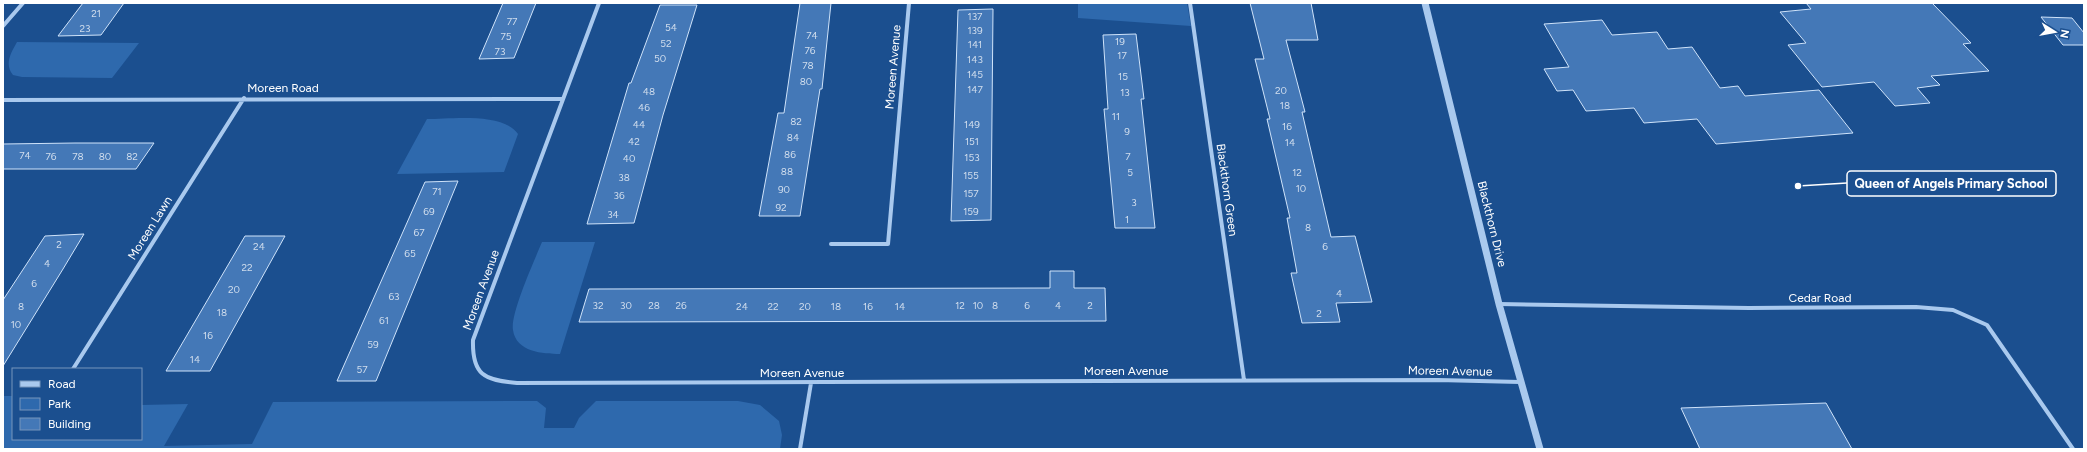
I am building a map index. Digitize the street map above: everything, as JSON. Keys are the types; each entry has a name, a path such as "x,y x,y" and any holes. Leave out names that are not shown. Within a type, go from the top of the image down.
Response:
{"street":[{"path":"3,26 23,3"},
{"name":"Moreen Avenue","path":"600,3 473,340 473,360 481,372 494,381 517,384 1244,380 1438,380 1520,382"},
{"name":"Moreen Avenue","path":"831,244 888,244 909,3"},
{"name":"Blackthorn Green","path":"1190,3 1244,380"},
{"name":"Blackthorn Drive","path":"1425,3 1499,304 1540,449"},
{"name":"Moreen Road","path":"3,100 244,98 563,99"},
{"name":"Moreen Lawn","path":"74,368 244,98"},
{"name":"Cedar Road","path":"1499,304 1749,308 1916,307 1953,310 1987,325 2073,449"},
{"path":"800,449 811,383"}],"green space":[{"path":"1078,3 1187,3 1191,26 1078,18"},
{"path":"17,42 139,43 112,78 22,77 13,75 9,67 9,58"},
{"path":"476,118 501,122 511,127 518,134 504,172 397,174 427,119"},
{"path":"542,242 595,242 560,354 538,352 525,347 519,343 513,330 515,312"},
{"path":"3,396 12,396 12,440 142,440 142,405 188,404 164,446 252,444 273,402 537,401 546,408 544,428 574,428 579,418 596,401 738,401 760,405 779,421 782,435 780,449 3,449"}],"building":[{"path":"83,3 124,3 101,35 58,36"},
{"path":"503,3 536,3 514,58 479,59"},
{"path":"800,3 831,3 822,89 820,89 800,216 759,216 778,113 784,113"},
{"path":"1250,3 1311,3 1318,40 1286,40 1305,112 1302,112 1331,237 1355,236 1372,302 1336,303 1340,322 1302,323 1291,273 1297,273 1287,218 1290,218 1267,119 1270,119 1255,59 1264,59"},
{"path":"1806,3 1932,3 1971,43 1963,44 1989,71 1931,76 1940,85 1917,88 1930,103 1895,106 1874,82 1822,87 1788,45 1806,43 1780,12 1811,9"},
{"path":"660,5 697,5 663,115 634,223 587,224 629,83 631,83"},
{"path":"993,9 991,220 951,221 958,10"},
{"path":"2041,17 2072,18 2084,33 2084,45 2063,45"},
{"path":"1602,20 1612,35 1657,32 1668,49 1692,47 1720,88 1738,86 1745,96 1819,90 1853,133 1716,144 1697,119 1644,123 1634,108 1586,111 1573,90 1557,91 1544,69 1569,67 1544,24"},
{"path":"1136,34 1144,99 1141,99 1155,228 1115,228 1104,109 1108,109 1103,35"},
{"path":"154,143 136,169 3,169 3,144"},
{"path":"458,181 376,381 337,381 425,182"},
{"path":"84,234 3,366 3,300 45,236"},
{"path":"245,236 285,236 210,371 166,371"},
{"path":"1050,271 1074,271 1074,288 1105,288 1106,321 579,322 589,289 1050,288"},
{"path":"1826,403 1852,449 1700,449 1681,408"}],"place":[{"name":"Queen of Angels Primary School","path":"1798,186"}]}
